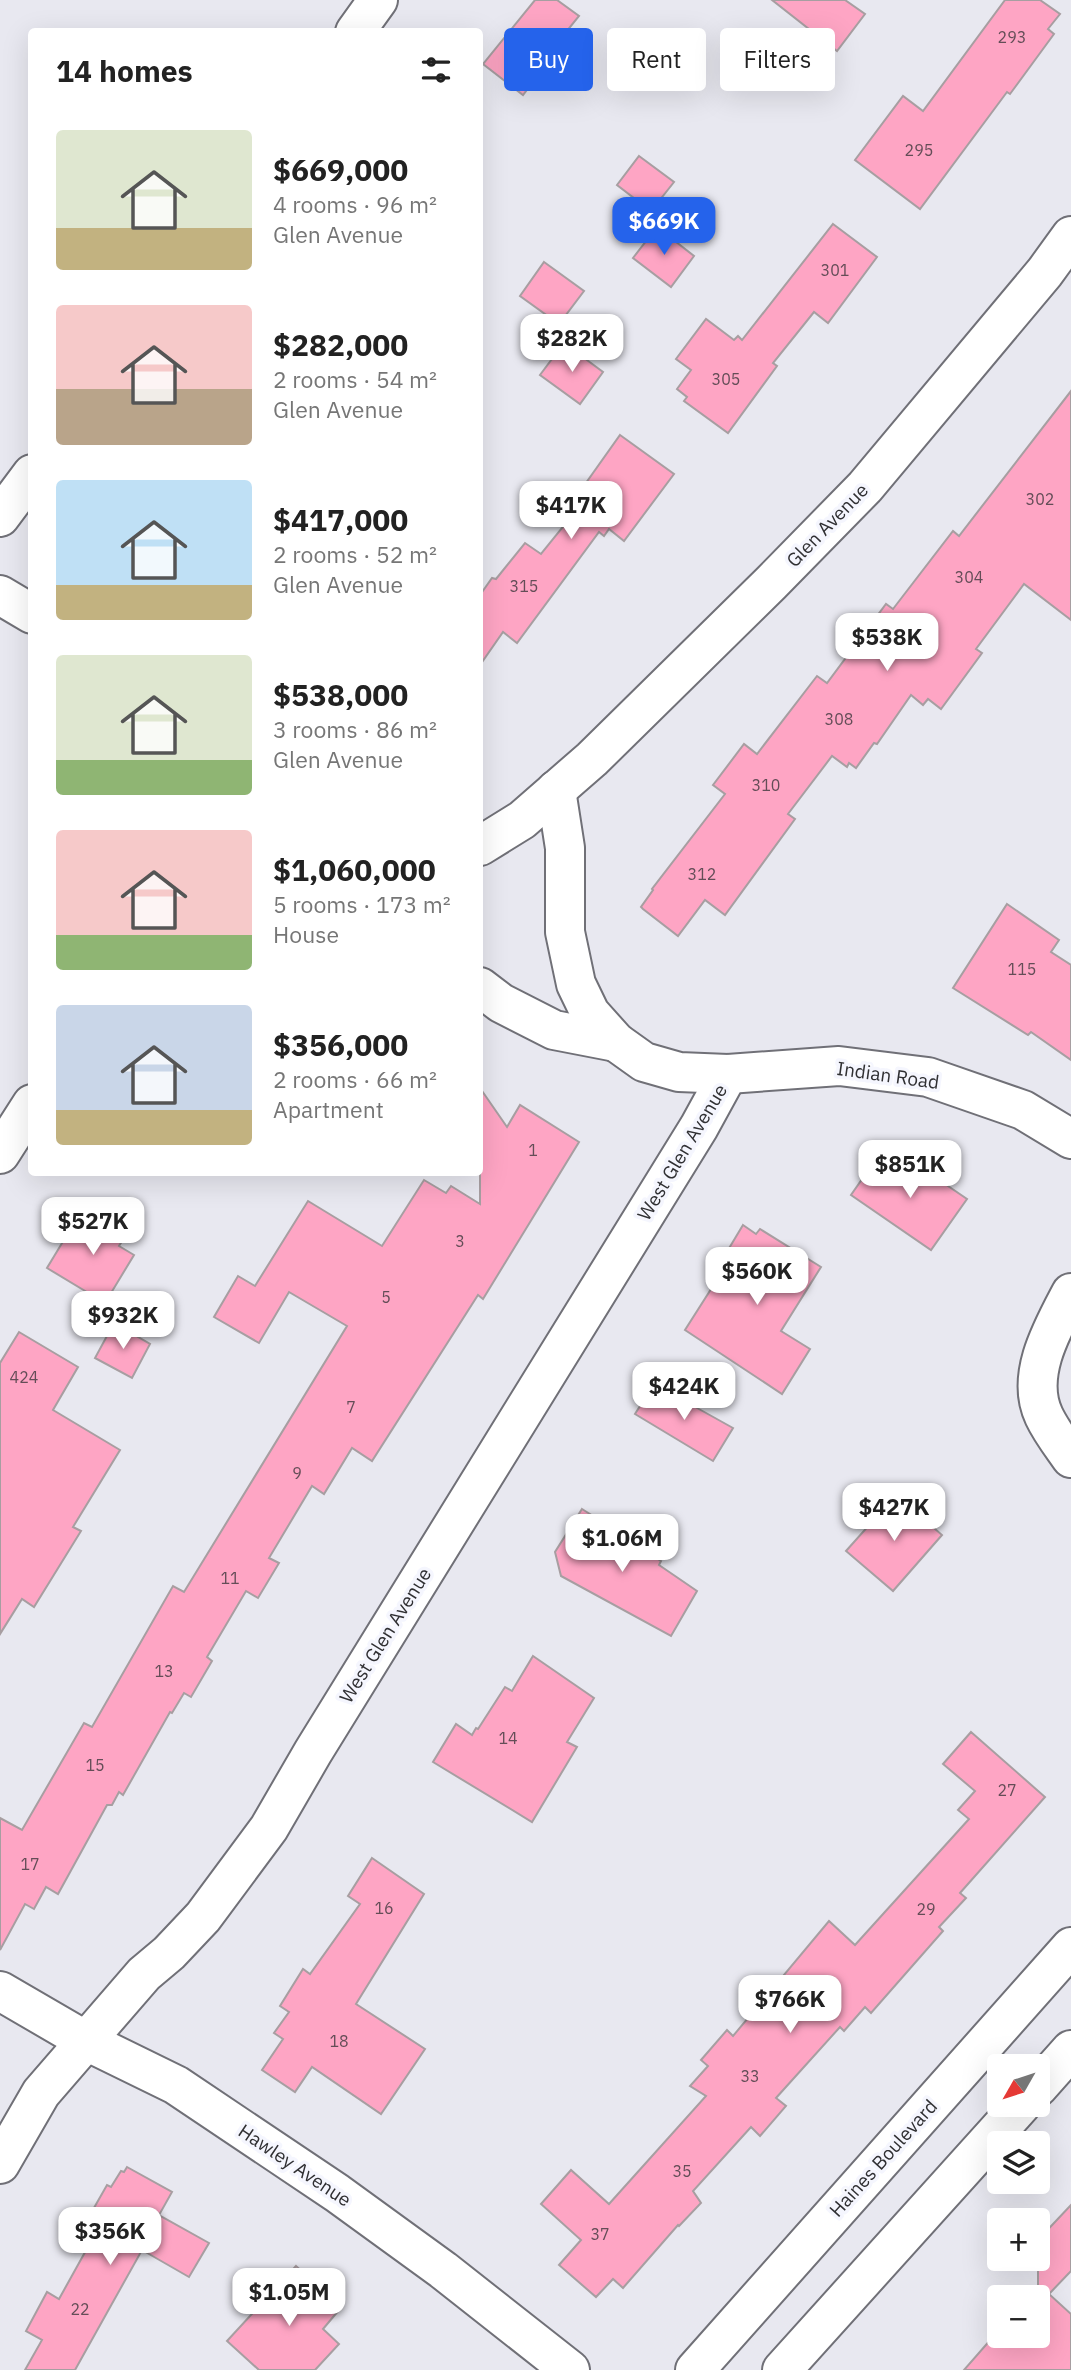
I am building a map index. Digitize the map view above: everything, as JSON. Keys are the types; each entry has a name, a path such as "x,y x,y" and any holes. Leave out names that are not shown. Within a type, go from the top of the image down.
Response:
{"street":[{"path":"358,28 378,0"},
{"name":"Glen Avenue","path":"556,790 592,759 865,487 1045,272 1071,236"},
{"path":"0,517 28,479"},
{"path":"0,595 28,612"},
{"path":"483,844 522,820 556,790"},
{"name":"Indian Road","path":"556,790 565,848 565,932 576,984 590,1013 616,1042 644,1062 679,1072 728,1074 839,1066 928,1077 1023,1110 1071,1139"},
{"name":"Indian Road","path":"483,989 501,1003 554,1030 616,1042"},
{"name":"West Glen Avenue","path":"0,2164 41,2093 145,1974 204,1917 269,1828 313,1752 699,1127 728,1074"},
{"path":"0,1154 28,1110"},
{"path":"1071,1293 1050,1337 1037,1388 1044,1416 1071,1458"},
{"name":"Haines Boulevard","path":"695,2370 1071,1947"},
{"name":"Hawley Avenue","path":"0,1991 86,2041 176,2085 314,2178 443,2270 570,2370"},
{"path":"1050,2074 1071,2050"},
{"path":"782,2370 1009,2118"}],"building":[{"path":"535,0 557,0 579,16 569,28 512,28"},
{"path":"772,0 845,0 865,14 837,51 835,28 808,28"},
{"path":"1005,0 1040,0 1060,14 1048,29 1054,34 920,209 855,160 903,96 923,111"},
{"path":"504,38 504,80 483,64"},
{"path":"639,156 674,182 651,211 617,185"},
{"path":"833,224 877,257 828,323 814,312 773,363 777,366 728,433 684,401 687,397 677,389 691,370 676,359 706,319 734,340 738,336 742,340"},
{"path":"657,227 694,256 671,287 633,258"},
{"path":"544,262 584,291 559,324 520,296"},
{"path":"564,343 603,372 580,404 540,375"},
{"path":"1071,391 1071,620 1024,584 976,649 982,653 941,709 928,699 923,705 911,695 877,744 874,743 856,768 849,763 847,767 832,756 788,814 795,819 725,915 705,900 678,936 643,909 641,907 652,889 725,794 713,785 744,744 757,754 817,676 827,683 886,604 893,609 953,531 959,536"},
{"path":"620,435 674,474 624,541 609,529 604,536 599,532 517,643 503,632 483,661 483,591 525,543 541,554 583,502 576,497"},
{"path":"1007,904 1059,940 1051,952 1071,965 1071,1060 1031,1032 1028,1035 953,988"},
{"path":"483,1092 507,1127 520,1105 579,1142 483,1299 478,1295 372,1461 352,1448 324,1494 312,1486 269,1558 279,1563 258,1598 246,1591 207,1657 212,1661 191,1697 184,1693 172,1713 170,1712 123,1795 119,1792 112,1805 107,1805 58,1894 46,1887 34,1909 25,1904 0,1950 0,1818 22,1830 84,1723 92,1727 173,1586 184,1592 347,1326 289,1292 259,1343 214,1317 238,1276 255,1286 308,1201 382,1246 424,1180 446,1193 451,1186 480,1204 480,1176 483,1176"},
{"path":"901,1154 967,1199 931,1250 851,1195 874,1162 889,1173"},
{"path":"99,1212 129,1230 119,1246 134,1255 105,1303 47,1268 76,1220 89,1227"},
{"path":"743,1225 756,1234 760,1229 821,1267 781,1331 810,1349 782,1394 685,1330 727,1264 722,1260"},
{"path":"114,1323 150,1344 132,1378 95,1358"},
{"path":"19,1332 78,1367 53,1410 120,1450 73,1527 81,1531 34,1607 22,1599 0,1634 0,1363"},
{"path":"654,1384 733,1428 713,1461 635,1414"},
{"path":"896,1495 942,1535 893,1591 846,1551"},
{"path":"582,1509 647,1550 645,1551 661,1561 659,1565 697,1591 671,1636 561,1576 555,1552"},
{"path":"533,1656 594,1698 567,1742 577,1747 532,1822 433,1762 456,1724 472,1735 476,1728 478,1729 505,1687 512,1691"},
{"path":"971,1732 1045,1797 960,1893 966,1898 939,1927 943,1931 871,2013 865,2007 844,2031 840,2027 776,2098 786,2106 760,2136 751,2127 693,2191 701,2203 623,2288 613,2279 596,2297 559,2265 581,2240 541,2204 571,2170 609,2204 706,2096 690,2086 708,2066 701,2060 727,2030 733,2036 829,1921 855,1945 969,1819 958,1810 975,1791 943,1764"},
{"path":"372,1858 424,1894 356,2004 425,2049 381,2114 312,2067 295,2092 262,2070 283,2039 274,2033 289,2012 280,2006 303,1969 310,1974 360,1904 348,1896"},
{"path":"127,2167 172,2192 159,2215 209,2243 189,2277 142,2250 75,2370 25,2370 42,2340 26,2331 47,2292 59,2299 94,2236 82,2229 107,2185 111,2187 121,2171 124,2172"},
{"path":"1071,2205 1071,2271 1050,2293 1050,2285 1038,2285 1038,2271 1050,2271 1050,2227"},
{"path":"296,2266 327,2294 324,2297 339,2310 323,2329 339,2344 315,2370 259,2370 227,2341"},
{"path":"1050,2295 1071,2314 1071,2370 964,2370 987,2344 987,2348 1050,2348"}]}
